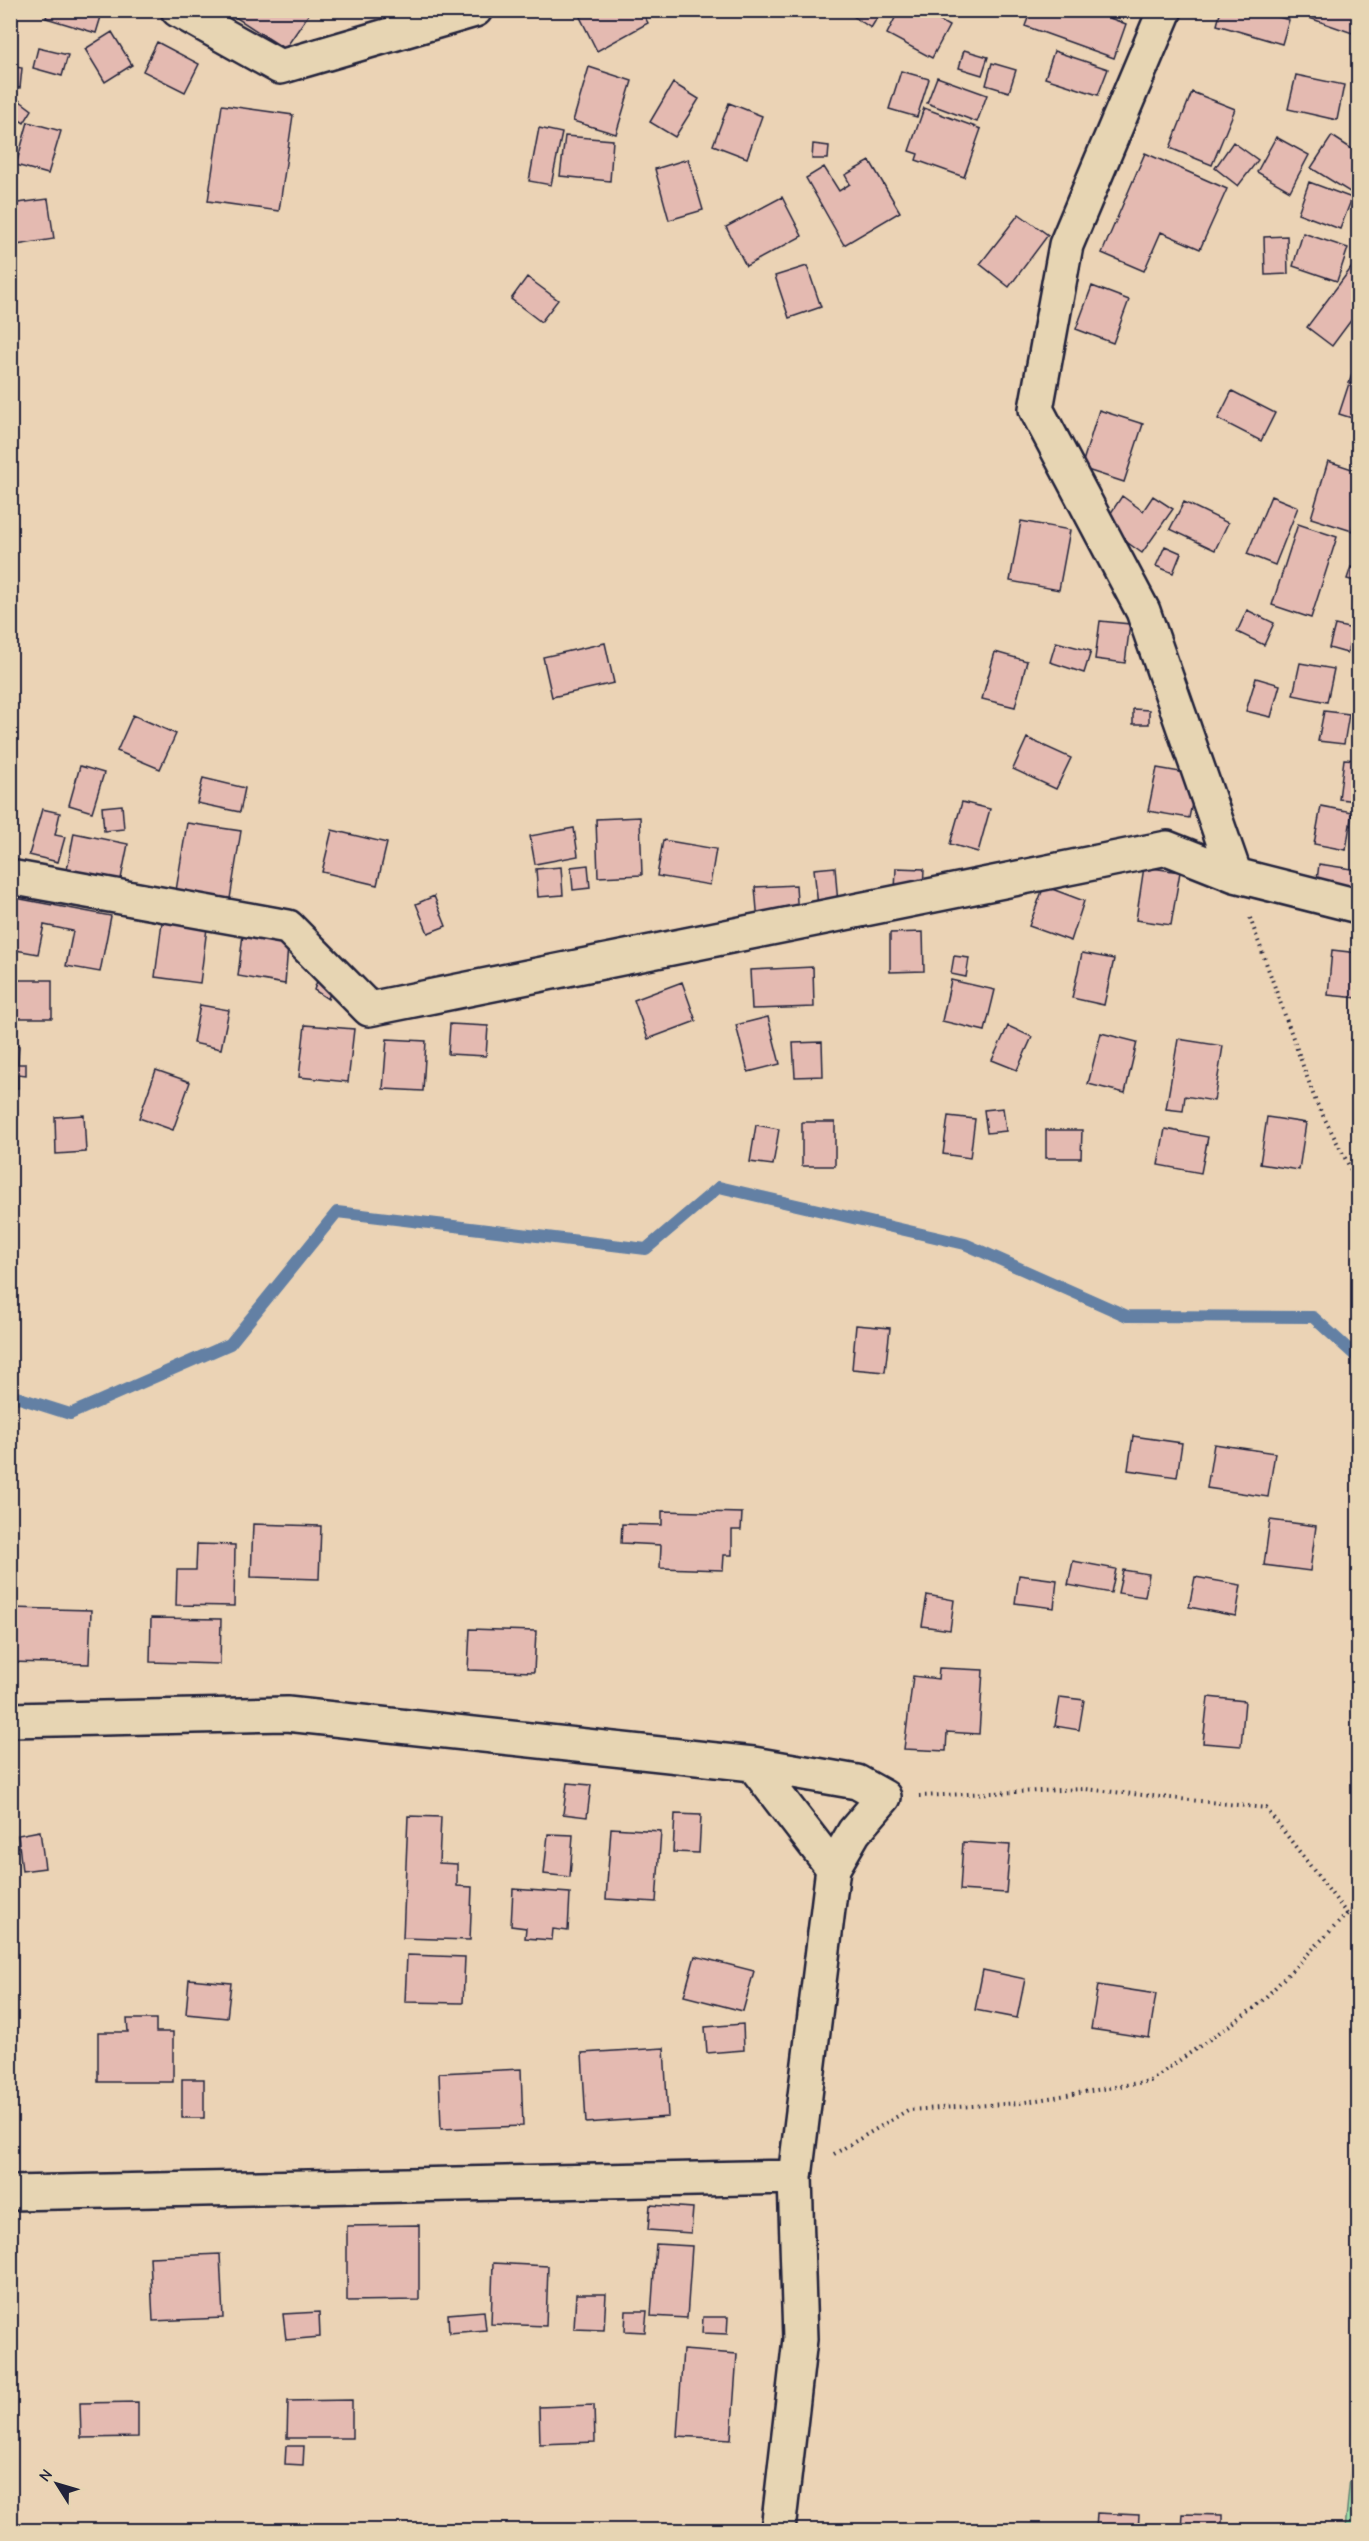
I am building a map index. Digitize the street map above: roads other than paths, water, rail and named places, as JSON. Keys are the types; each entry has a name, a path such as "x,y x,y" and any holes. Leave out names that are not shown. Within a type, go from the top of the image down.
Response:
{"street":[{"path":"178,10 280,67 475,10"},
{"path":"1165,10 1066,245 1036,409 1143,611 1235,875"},
{"path":"10,877 288,927 369,1010 1167,848 1235,875 1359,906"},
{"path":"10,1720 287,1714 753,1764 857,1782 884,1797 854,1832 833,1868 795,2177 800,2339 778,2530"},
{"path":"753,1764 833,1868"},
{"path":"10,2193 795,2177"}],"waterway":[{"path":"10,1395 70,1414 230,1344 337,1212 646,1249 719,1187 965,1244 1127,1316 1313,1317 1358,1358"}]}
